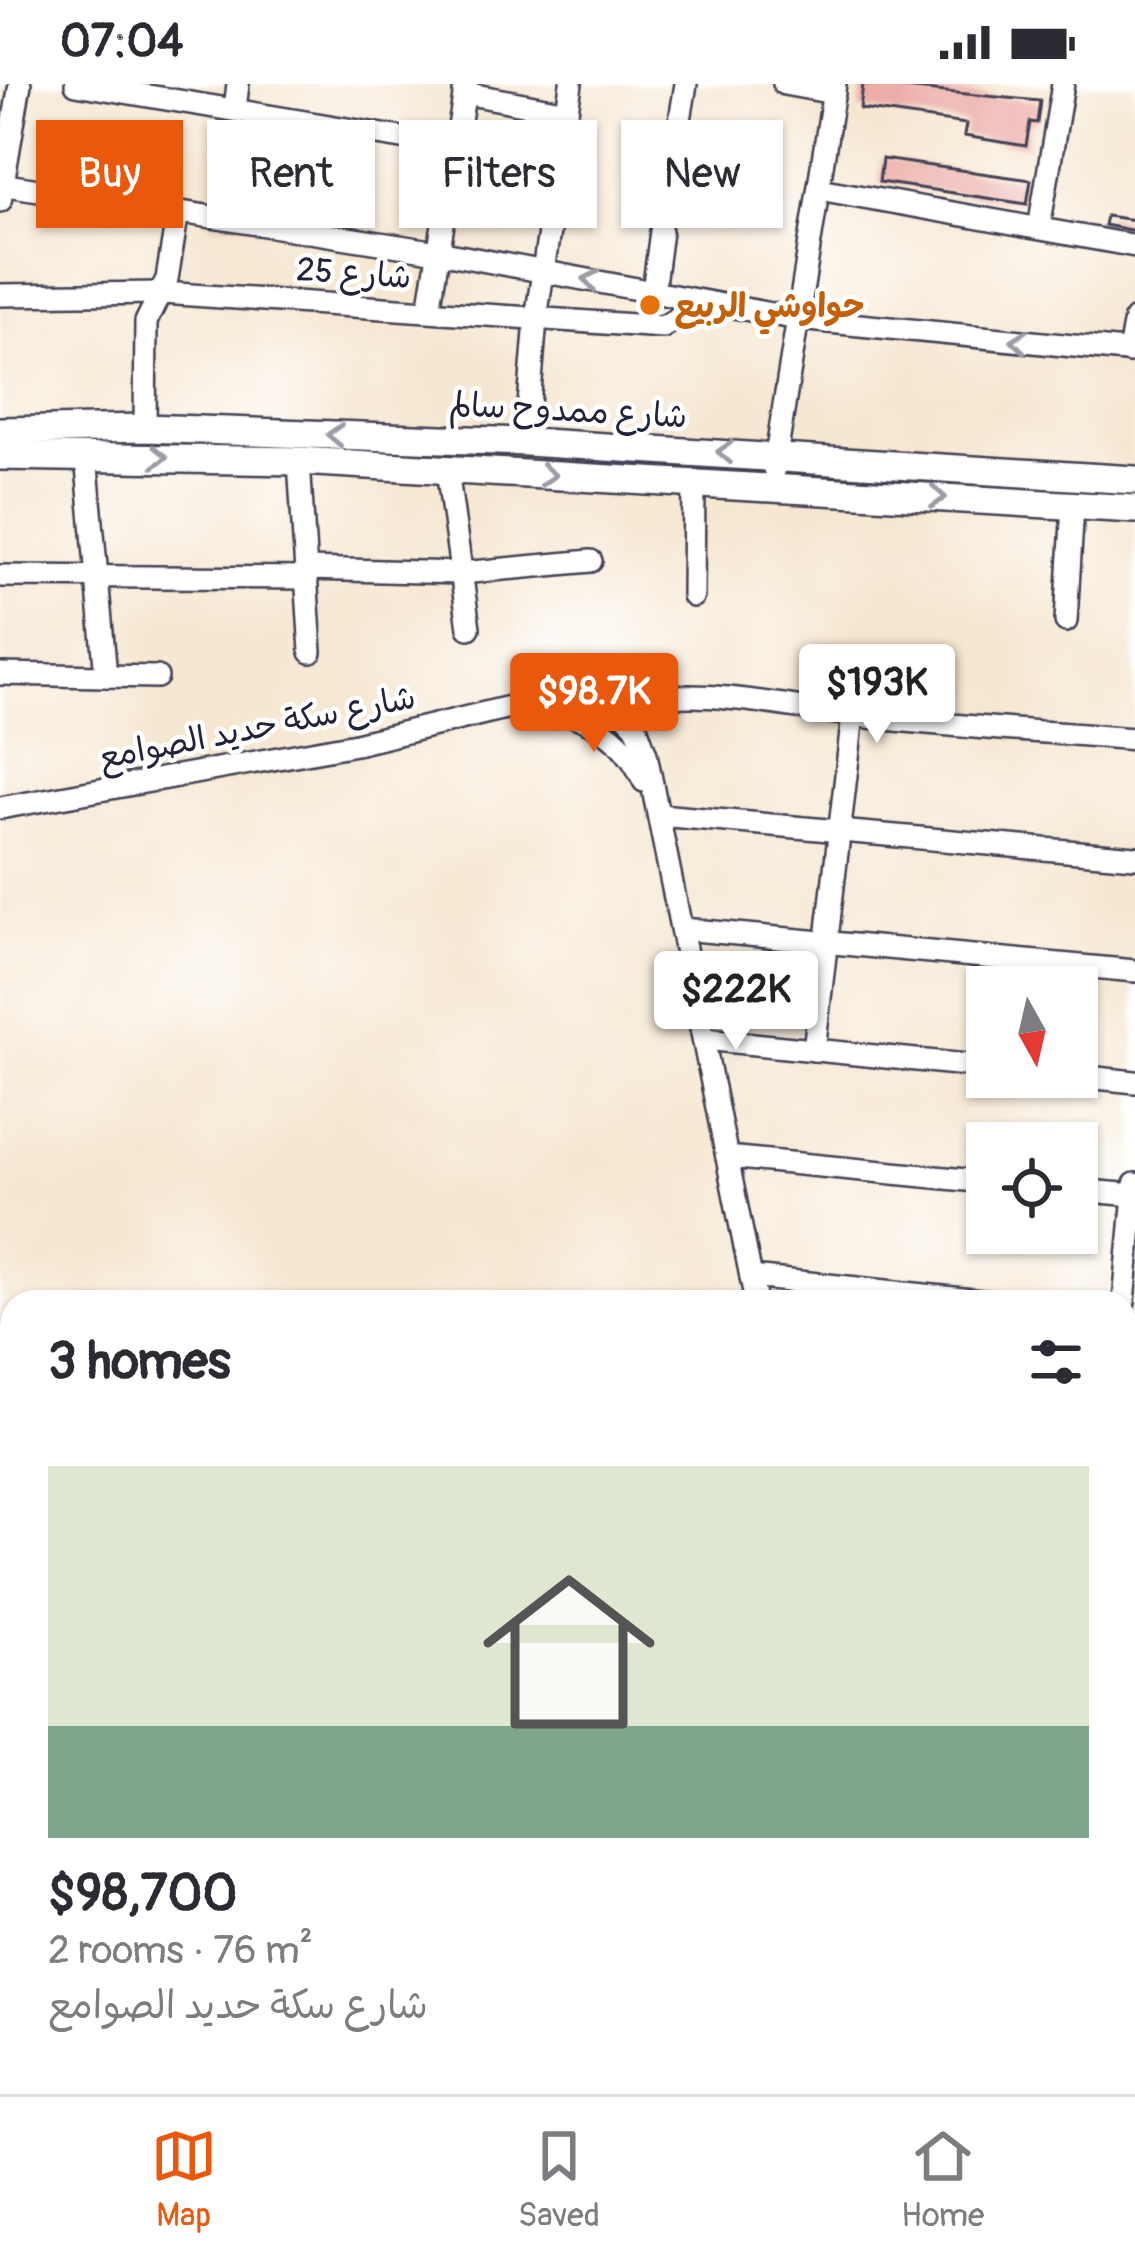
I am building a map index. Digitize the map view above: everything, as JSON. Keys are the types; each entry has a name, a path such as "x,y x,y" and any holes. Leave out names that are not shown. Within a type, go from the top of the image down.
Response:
{"main road":[{"name":"شارع ممدوح سالم","path":"2,433 145,428 526,442 1135,480"},
{"name":"شارع ممدوح سالم","path":"2,433 86,456 298,460 1135,509"},
{"path":"1040,503 1043,472"}],"street":[{"path":"20,84 1,190 36,194"},
{"path":"76,84 399,137"},
{"path":"235,109 238,84"},
{"path":"526,442 536,319 571,84"},
{"path":"680,120 686,84"},
{"path":"772,487 834,88 784,84"},
{"path":"1039,228 1063,84"},
{"path":"460,120 465,89 567,112"},
{"path":"819,189 1135,246"},
{"path":"183,212 438,252 798,319 1132,352 1135,319"},
{"path":"145,428 146,322 162,293 175,228"},
{"path":"429,310 442,228"},
{"path":"653,292 661,231"},
{"name":"شارع 25","path":"0,295 162,293 663,327 681,316 685,298"},
{"path":"86,456 106,676"},
{"path":"298,460 311,652"},
{"path":"447,470 469,628"},
{"path":"693,596 694,483"},
{"path":"1066,621 1073,505"},
{"path":"0,576 461,573 591,562"},
{"path":"0,674 157,677"},
{"name":"شارع سكة حديد الصوامع","path":"0,808 356,744 572,692 616,705 703,694 853,715 1135,740"},
{"path":"524,701 598,723 620,739 659,815"},
{"path":"616,705 643,740 754,1290"},
{"path":"814,1050 853,715"},
{"path":"659,815 1135,857"},
{"path":"682,929 1135,971"},
{"path":"704,1039 966,1065"},
{"path":"1098,1078 1135,1082"},
{"path":"728,1157 966,1180"},
{"path":"1125,1290 1135,1184"},
{"path":"1098,1192 1134,1196"},
{"path":"752,1277 877,1290"}],"building":[{"path":"863,84 1040,101 1037,123 1030,122 1026,146 964,136 966,124 860,109"},
{"path":"882,159 1031,180 1027,204 879,182"},
{"path":"1106,216 1135,220 1135,231 1104,225"}],"place":[{"name":"حواوشي الربيع","path":"650,305"}]}
